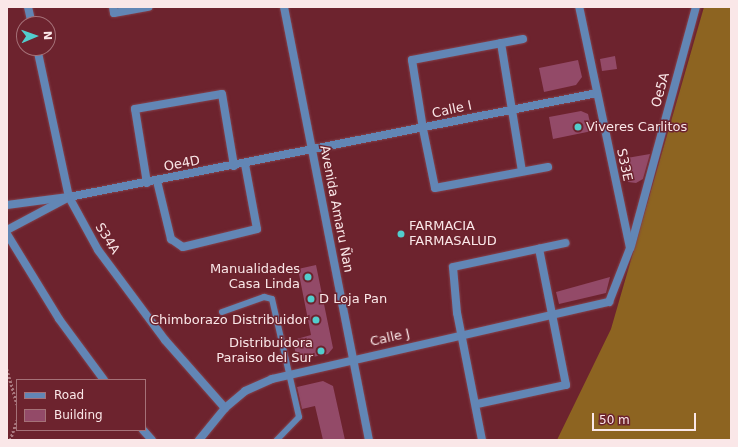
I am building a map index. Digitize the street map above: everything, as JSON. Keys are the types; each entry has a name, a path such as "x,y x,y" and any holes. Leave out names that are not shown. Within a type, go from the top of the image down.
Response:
{"street":[{"path":"113,7 114,14 148,7"},
{"name":"Avenida Amaru Ñan","path":"284,7 369,440"},
{"name":"S33E","path":"579,7 630,248"},
{"name":"Oe5A","path":"630,248 696,7"},
{"path":"523,39 412,60 423,128 436,188 548,167"},
{"path":"501,43 522,171"},
{"name":"S34A","path":"39,56 69,197 103,257 165,340 225,408"},
{"name":"Calle I","path":"312,151 597,93"},
{"path":"147,183 135,109 222,94 234,166"},
{"name":"Oe4D","path":"7,230 69,197 312,151"},
{"path":"157,181 171,239 183,248 257,230 245,164"},
{"path":"7,205 69,197"},
{"path":"7,234 59,319 103,379"},
{"path":"482,440 463,334 453,267 565,243"},
{"name":"Calle J","path":"199,440 225,408 245,391 289,373 609,302 630,248"},
{"path":"476,404 566,385 539,249"},
{"path":"144,431 152,440"}],"lane":[{"path":"222,312 264,297 272,299 299,417 277,440"}],"path":[{"path":"7,369 16,401"},
{"path":"10,440 16,423"}],"shaded area":[{"path":"704,7 731,7 731,440 557,440 611,329"}],"building":[{"path":"615,56 617,69 602,71 600,59"},
{"path":"578,60 582,77 576,85 544,92 539,68"},
{"path":"581,111 588,114 592,131 553,139 549,117"},
{"path":"650,154 643,179 636,183 628,182 621,159"},
{"path":"316,265 333,348 328,354 297,360 293,340 311,335 298,269"},
{"path":"610,277 606,293 559,304 556,292"},
{"path":"323,381 333,386 345,440 323,440 315,406 302,409 297,387"}],"place":[{"name":"Viveres Carlitos","path":"578,127"},
{"name":"FARMACIA FARMASALUD","path":"401,234"},
{"name":"Manualidades Casa Linda","path":"308,277"},
{"name":"D Loja Pan","path":"311,299"},
{"name":"Chimborazo Distribuidor","path":"316,320"},
{"name":"Distribuidora Paraiso del Sur","path":"321,351"}]}
